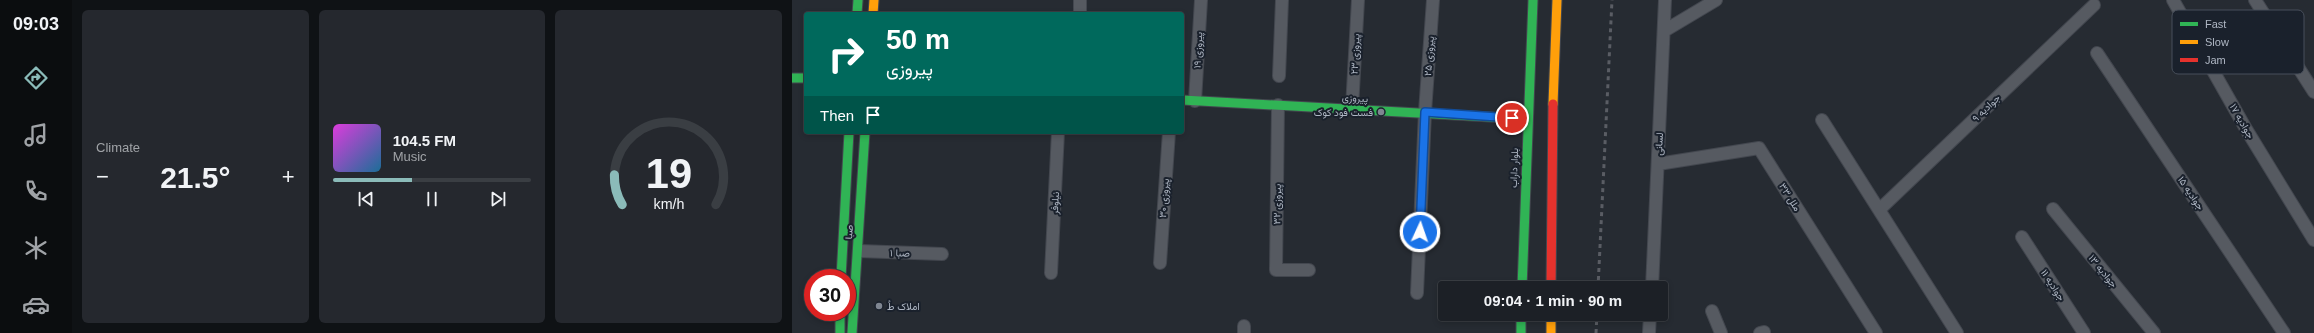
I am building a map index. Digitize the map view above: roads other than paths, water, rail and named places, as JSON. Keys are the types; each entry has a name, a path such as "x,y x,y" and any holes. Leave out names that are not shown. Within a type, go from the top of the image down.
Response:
{"street":[{"path":"857,12 858,0"},
{"path":"873,12 874,0"},
{"path":"1080,0 1080,12"},
{"name":"پیروزی ۱۹","path":"1196,100 1201,0"},
{"path":"1279,76 1282,0"},
{"name":"پیروزی ۲۳","path":"1352,108 1358,0"},
{"name":"پیروزی ۲۵","path":"1417,293 1425,112 1433,0"},
{"name":"بلوار داراب","path":"1522,281 1527,119 1534,0"},
{"path":"1551,281 1552,123 1557,0"},
{"name":"لسانی","path":"1652,281 1665,0"},
{"path":"1664,31 1716,0"},
{"name":"جوادیه ۱۷","path":"2173,0 2179,10"},
{"path":"2255,0 2261,10"},
{"name":"جوادیه ۹","path":"1879,210 2094,5"},
{"name":"جوادیه ۱۵","path":"2097,53 2284,333"},
{"name":"جوادیه ۱۷","path":"2215,74 2246,129 2314,240"},
{"path":"2302,74 2314,92"},
{"path":"792,78 804,78"},
{"name":"پیروزی","path":"1184,100 1425,112 1527,119"},
{"name":"پیروزی ۳۲","path":"1278,105 1276,270 1309,270"},
{"path":"1822,120 1957,333"},
{"name":"صبا","path":"841,269 849,134"},
{"name":"صبا","path":"852,333 859,251 865,134"},
{"name":"نیلوفر","path":"1051,273 1058,134"},
{"name":"پیروزی ۳۰","path":"1160,264 1169,134"},
{"name":"ملل ۳۳","path":"1658,164 1759,148 1876,333"},
{"name":"جوادیه ۱۳","path":"2053,209 2154,333"},
{"name":"جوادیه ۱۱","path":"2022,237 2084,333"},
{"name":"صبا ۱","path":"859,251 942,254"},
{"path":"1712,311 1721,333"},
{"path":"840,321 840,333"},
{"path":"1521,321 1521,333"},
{"path":"1551,321 1551,333"},
{"path":"1649,333 1650,321"}],"railway":[{"path":"1598,281 1612,0"},
{"path":"1596,333 1597,321"}],"place":[{"name":"فست فود کوک","path":"1381,112"},
{"name":"املاک طُ","path":"879,306"}]}
